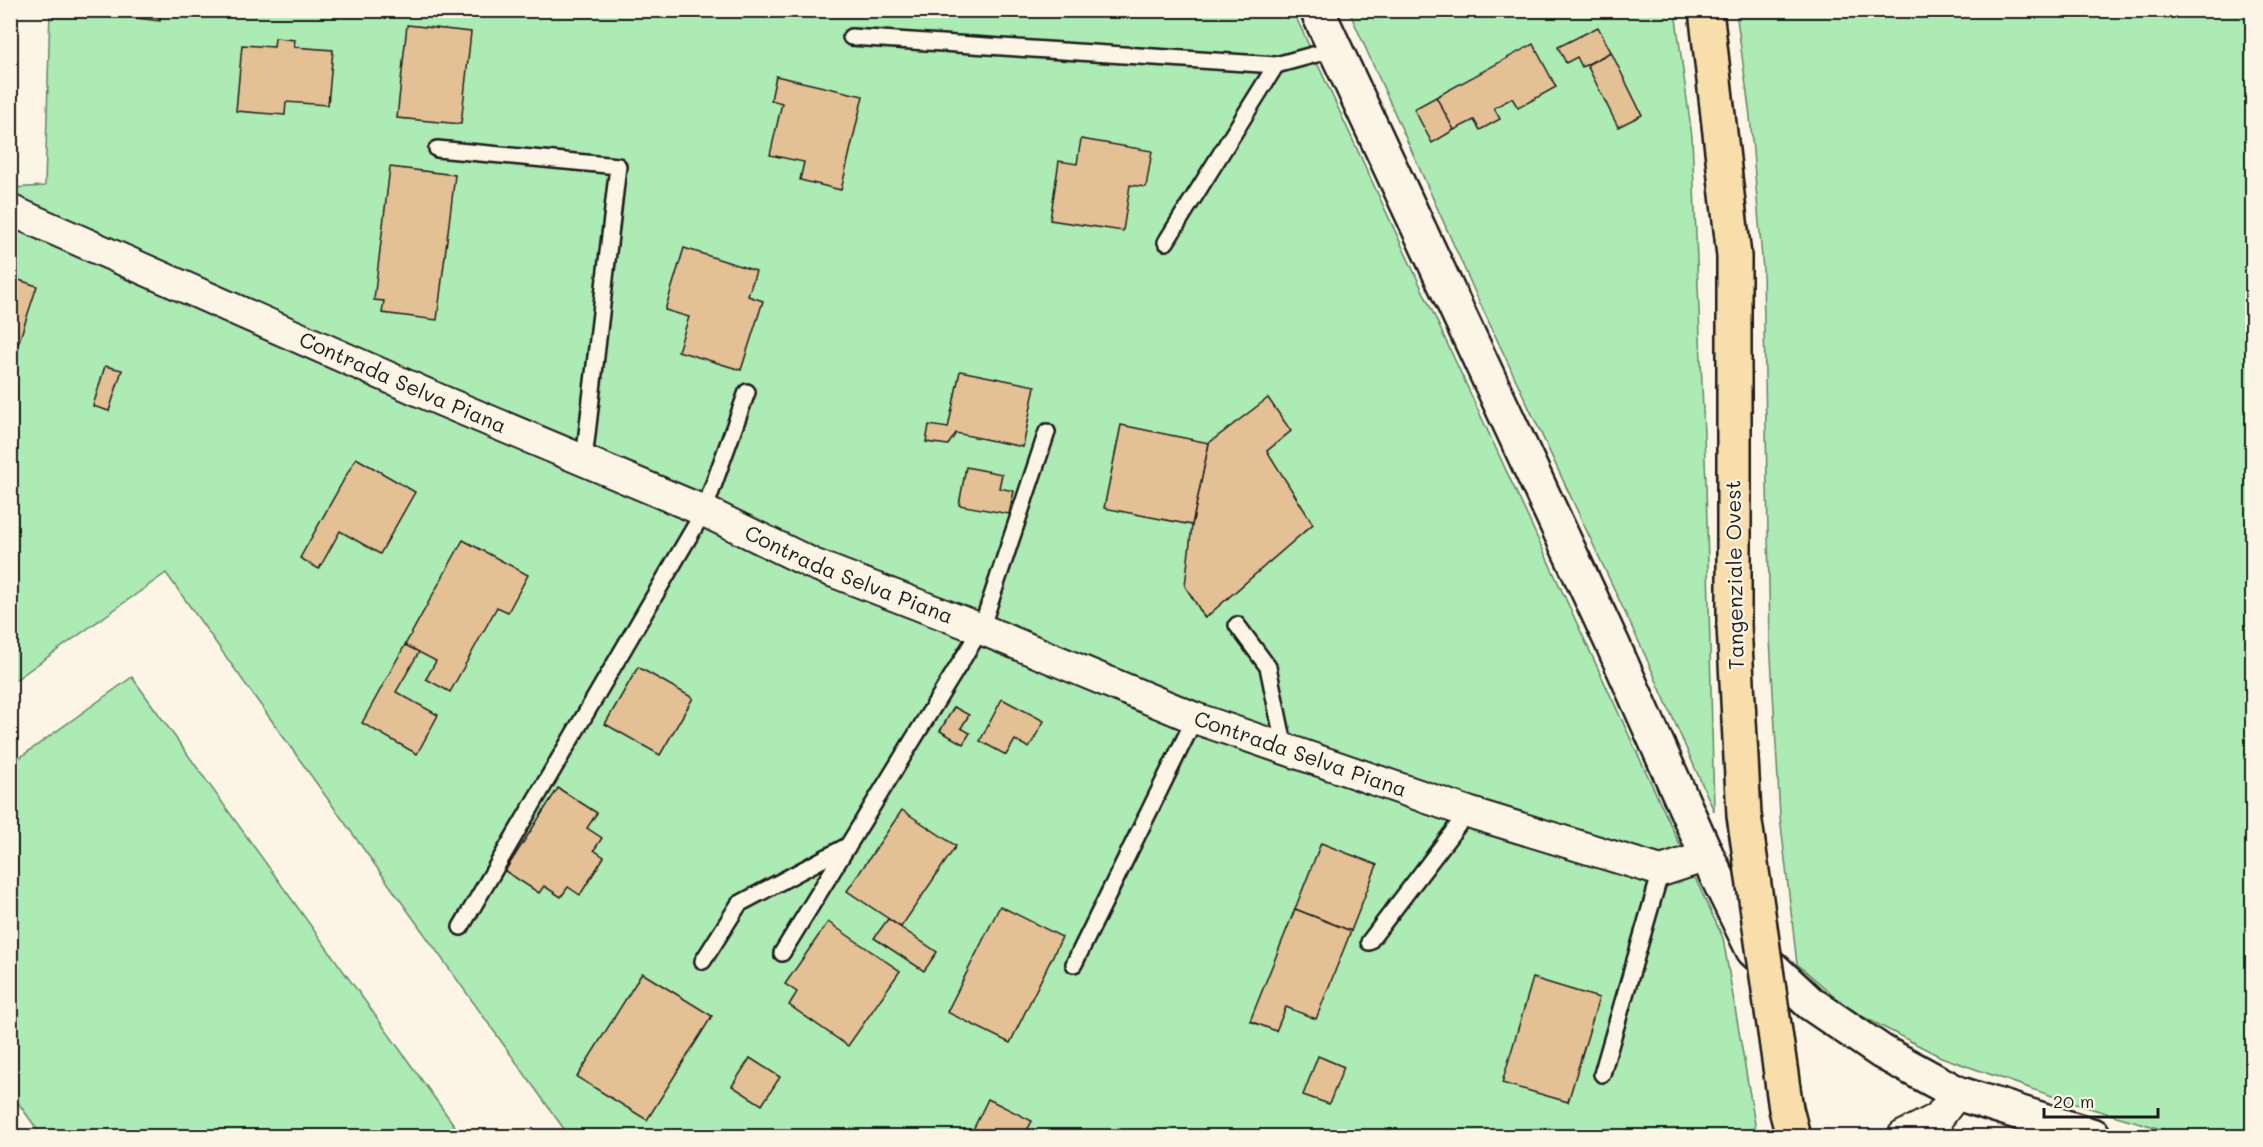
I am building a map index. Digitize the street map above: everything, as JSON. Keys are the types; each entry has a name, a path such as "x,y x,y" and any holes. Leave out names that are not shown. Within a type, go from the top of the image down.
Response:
{"main road":[{"path":"1317,10 1613,645 1707,856 1753,950 1810,1003 1882,1052 1947,1116 2094,1137"},
{"name":"Tangenziale Ovest","path":"1706,10 1734,256 1734,626 1744,814 1786,1109 1793,1137"}],"street":[{"name":"Contrada Selva Piana","path":"10,210 705,511 813,564 981,629 1195,718 1468,812 1661,871"},
{"path":"1661,871 1707,856"},
{"path":"1903,1137 1947,1116"}],"lane":[{"path":"851,37 1276,65 1335,49"},
{"path":"1166,242 1276,65"},
{"path":"437,149 618,166 584,460"},
{"path":"461,927 705,511 747,392"},
{"path":"782,953 981,629 1047,432"},
{"path":"1237,625 1268,667 1285,749"},
{"path":"1074,964 1195,718"},
{"path":"1369,942 1468,812"},
{"path":"703,961 739,904 850,843"},
{"path":"1602,1074 1661,871"}],"green space":[{"path":"50,11 1293,11 1723,938 1757,1136 569,1136 166,573 11,683 11,188 45,186"},
{"path":"1349,11 1675,11 1692,137 1706,484 1714,811 1645,655 1478,299"},
{"path":"1736,11 2252,11 2252,1136 2185,1136 2072,1103 1941,1057 1852,1011 1797,964 1780,816 1770,639 1763,270 1750,116"},
{"path":"132,677 462,1136 42,1136 11,1093 11,764"}],"building":[{"path":"113,10 161,10 160,21 113,15"},
{"path":"407,25 471,32 461,124 397,118"},
{"path":"1598,27 1611,52 1582,67 1577,57 1566,63 1558,47"},
{"path":"275,38 295,40 294,47 333,50 328,105 286,102 285,115 236,111 242,45 274,47"},
{"path":"1533,44 1556,87 1518,108 1512,98 1494,108 1500,119 1480,130 1474,120 1454,130 1436,97"},
{"path":"1611,52 1642,115 1618,127 1587,65"},
{"path":"776,76 863,96 841,190 800,180 804,162 770,155 782,103 771,100"},
{"path":"1436,97 1454,130 1432,143 1414,109"},
{"path":"1081,139 1152,151 1146,187 1130,185 1123,231 1050,220 1059,161 1077,164"},
{"path":"390,167 455,175 437,320 382,313 384,301 374,300"},
{"path":"684,248 756,271 748,296 763,301 741,370 678,351 689,317 665,310"},
{"path":"10,277 37,286 10,369"},
{"path":"105,366 122,370 109,411 93,406"},
{"path":"960,371 1035,386 1023,447 956,433 948,445 926,442 929,425 948,428"},
{"path":"1268,398 1291,431 1267,451 1313,524 1205,618 1185,586 1192,525 1209,443"},
{"path":"1121,425 1209,443 1192,525 1104,508"},
{"path":"356,458 415,492 380,554 340,531 319,569 300,558"},
{"path":"966,467 1002,474 999,488 1014,491 1009,514 959,505"},
{"path":"463,540 528,575 508,612 497,607 450,692 426,679 436,661 405,645"},
{"path":"405,645 419,652 396,692 438,715 417,754 362,723"},
{"path":"638,667 693,698 660,755 605,724"},
{"path":"1002,699 1044,721 1029,748 1015,740 1006,755 980,741"},
{"path":"954,707 969,715 961,728 970,733 963,744 940,731"},
{"path":"558,788 597,813 587,828 602,838 594,850 604,857 580,895 568,887 561,897 544,886 539,893 505,871"},
{"path":"902,810 956,846 901,927 847,891"},
{"path":"1321,843 1377,865 1351,931 1295,909"},
{"path":"1000,906 1062,937 1010,1043 947,1012"},
{"path":"1295,909 1351,931 1316,1019 1286,1007 1276,1031 1250,1021"},
{"path":"888,919 937,952 924,971 874,938"},
{"path":"828,922 900,971 848,1046 789,1005 797,992 785,984"},
{"path":"642,973 712,1016 647,1120 577,1077"},
{"path":"1533,978 1599,998 1568,1102 1502,1083"},
{"path":"1318,1056 1344,1067 1329,1104 1303,1095"},
{"path":"750,1058 780,1077 762,1105 732,1086"},
{"path":"988,1099 1032,1121 1024,1136 970,1136"}]}
